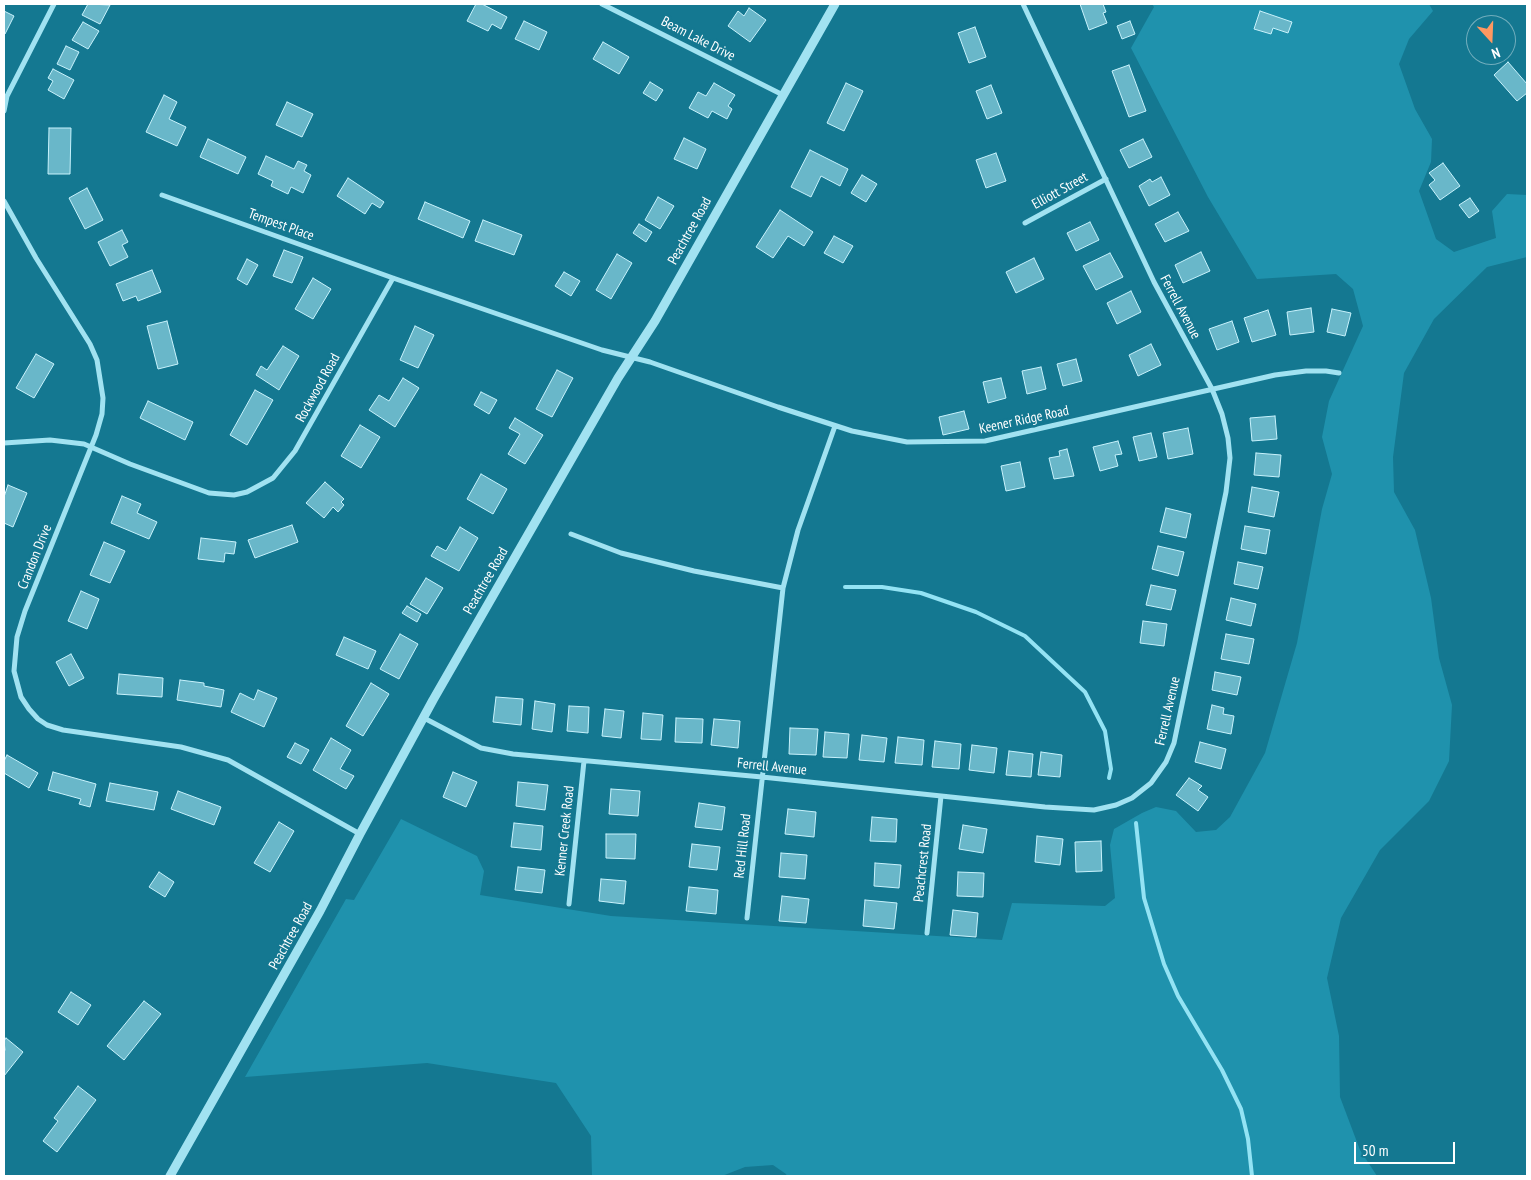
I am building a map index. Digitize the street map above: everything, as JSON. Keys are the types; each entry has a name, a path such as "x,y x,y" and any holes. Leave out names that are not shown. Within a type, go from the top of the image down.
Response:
{"street":[{"path":"4,111 7,96 54,4"},
{"name":"Beam Lake Drive","path":"602,4 783,95"},
{"name":"Peachtree Road","path":"170,1176 302,944 424,718 632,356 655,321 835,4"},
{"name":"Ferrell Avenue","path":"424,718 481,748 513,754 762,777 1045,807 1094,810 1116,805 1132,798 1150,783 1166,762 1174,743 1229,476 1228,438 1222,414 1212,389 1154,282 1023,4"},
{"name":"Elliott Street","path":"1025,223 1106,179"},
{"name":"Tempest Place","path":"162,195 393,278"},
{"name":"Crandon Drive","path":"4,201 36,258 90,344 97,360 103,398 102,414 92,446 17,637 14,671 21,697 38,719 47,725 63,730 181,747 228,760 360,834"},
{"path":"393,278 602,350 632,356"},
{"name":"Rockwood Road","path":"4,443 63,440 92,446 130,464 209,493 234,495 247,492 266,483 286,464 295,451 393,278"},
{"name":"Keener Ridge Road","path":"632,356 852,432 907,442 985,441 1283,374 1306,371 1340,373"},
{"name":"Red Hill Road","path":"747,918 783,588 798,530 835,426"},
{"path":"571,534 621,553 694,572 783,588"},
{"name":"Kenner Creek Road","path":"569,904 584,761"},
{"name":"Peachcrest Road","path":"927,933 941,796"}],"shaded area":[{"path":"1152,4 1429,4 1433,11 1409,39 1399,64 1415,109 1432,139 1431,162 1419,191 1436,239 1454,252 1496,238 1492,211 1507,194 1527,195 1527,257 1487,267 1434,319 1404,373 1393,457 1394,492 1415,530 1431,598 1439,658 1452,705 1449,761 1429,801 1380,850 1341,918 1327,978 1339,1036 1340,1097 1360,1150 1377,1176 787,1176 773,1165 745,1167 722,1176 592,1176 591,1136 556,1083 427,1063 245,1077 346,899 354,900 401,819 477,856 484,871 480,895 611,916 1002,940 1012,903 1105,906 1115,898 1110,845 1114,829 1142,813 1156,807 1176,811 1196,832 1216,830 1230,817 1265,753 1297,643 1322,509 1332,474 1322,437 1329,401 1363,326 1353,289 1336,274 1257,279 1208,197 1131,48 1154,7"}],"building":[{"path":"88,4 110,5 100,24 82,15"},
{"path":"476,4 482,4 507,17 501,29 492,24 488,31 467,21"},
{"path":"1080,4 1103,4 1106,12 1103,13 1107,23 1089,30"},
{"path":"749,8 766,20 750,42 728,26 738,11 744,16"},
{"path":"4,11 14,16 5,34 4,34"},
{"path":"1260,11 1292,22 1288,33 1273,28 1271,34 1254,29"},
{"path":"524,21 547,32 539,50 515,39"},
{"path":"1130,21 1135,34 1122,39 1117,26"},
{"path":"83,22 99,31 88,49 72,40"},
{"path":"975,27 986,57 969,63 958,33"},
{"path":"603,42 629,57 619,74 593,59"},
{"path":"66,46 79,52 70,70 57,64"},
{"path":"1129,65 1146,111 1129,117 1112,71"},
{"path":"1505,65 1511,65 1527,84 1527,93 1517,101 1494,75"},
{"path":"53,69 74,80 64,99 48,90 53,81 48,78"},
{"path":"650,82 663,90 656,101 643,93"},
{"path":"714,83 735,95 728,106 732,109 727,119 712,111 708,118 689,108 698,92 706,96"},
{"path":"846,83 863,91 844,131 827,123"},
{"path":"991,85 1002,113 987,119 976,91"},
{"path":"164,95 177,102 169,119 186,127 177,146 146,132"},
{"path":"287,102 313,114 302,137 276,125"},
{"path":"49,128 71,128 70,174 48,174"},
{"path":"684,138 706,149 697,169 674,159"},
{"path":"208,139 246,157 238,174 200,157"},
{"path":"1143,139 1152,157 1129,168 1120,150"},
{"path":"810,150 848,169 840,186 821,176 811,197 791,187"},
{"path":"996,153 1006,181 986,188 976,160"},
{"path":"266,156 294,169 298,161 307,165 304,171 311,175 303,193 291,187 288,194 271,186 273,181 258,174"},
{"path":"1443,163 1460,186 1440,200 1429,185 1435,180 1429,173"},
{"path":"862,175 877,184 866,202 851,193"},
{"path":"1161,177 1170,195 1149,206 1139,186 1150,179 1152,182"},
{"path":"348,178 384,202 380,208 372,203 365,214 337,196"},
{"path":"87,188 103,220 85,229 69,198"},
{"path":"658,197 674,206 660,229 645,220"},
{"path":"1470,198 1479,211 1469,218 1459,205"},
{"path":"425,202 470,221 463,238 418,219"},
{"path":"780,210 813,232 804,246 788,236 773,258 756,247"},
{"path":"1178,212 1189,231 1165,242 1155,224"},
{"path":"483,220 522,235 514,255 475,241"},
{"path":"1090,222 1099,240 1076,251 1067,233"},
{"path":"639,224 652,232 646,242 633,233"},
{"path":"122,230 128,242 122,245 128,257 110,266 98,242"},
{"path":"834,236 853,246 843,263 824,253"},
{"path":"284,250 303,257 292,283 273,276"},
{"path":"1201,252 1210,271 1183,283 1175,265"},
{"path":"1110,253 1123,277 1096,290 1083,266"},
{"path":"617,254 632,263 611,299 596,290"},
{"path":"1034,258 1044,279 1016,293 1006,272"},
{"path":"247,259 258,265 247,285 237,279"},
{"path":"152,270 161,292 138,301 136,296 123,301 116,284"},
{"path":"564,272 580,281 571,296 555,286"},
{"path":"313,278 331,289 313,319 295,309"},
{"path":"1131,291 1141,312 1117,324 1107,303"},
{"path":"1311,308 1314,332 1290,335 1287,312"},
{"path":"1332,309 1351,313 1345,336 1327,332"},
{"path":"1268,310 1276,335 1252,342 1244,318"},
{"path":"167,321 178,364 158,369 147,326"},
{"path":"1232,321 1239,342 1217,350 1209,329"},
{"path":"415,326 434,335 418,368 400,360"},
{"path":"1151,344 1161,365 1138,376 1129,355"},
{"path":"283,346 299,356 279,390 256,375 261,366 267,370"},
{"path":"36,354 54,364 34,398 16,388"},
{"path":"1076,359 1082,381 1063,386 1057,364"},
{"path":"1041,367 1046,389 1027,394 1022,371"},
{"path":"557,370 573,378 552,417 536,409"},
{"path":"403,378 419,388 395,427 369,410 379,395 389,401"},
{"path":"1001,378 1006,398 988,403 983,382"},
{"path":"255,390 273,400 247,445 230,435"},
{"path":"481,392 497,400 489,414 474,405"},
{"path":"148,401 193,422 185,440 140,418"},
{"path":"964,411 969,429 943,435 939,417"},
{"path":"1275,416 1277,439 1252,441 1250,418"},
{"path":"515,418 543,435 525,464 508,454 520,434 509,428"},
{"path":"360,425 380,437 361,468 341,456"},
{"path":"1188,428 1193,454 1168,459 1163,433"},
{"path":"1151,433 1157,457 1139,461 1133,437"},
{"path":"1118,441 1122,454 1115,455 1118,466 1100,471 1093,447"},
{"path":"1067,449 1074,476 1054,479 1049,458 1060,456 1059,451"},
{"path":"1256,453 1281,455 1279,477 1254,475"},
{"path":"1020,462 1025,487 1006,491 1001,466"},
{"path":"481,474 507,489 493,514 467,499"},
{"path":"325,482 344,499 341,502 344,505 338,512 333,507 324,518 306,503"},
{"path":"8,485 27,493 13,527 4,523 4,497"},
{"path":"1252,487 1279,492 1274,517 1248,512"},
{"path":"122,496 141,504 137,513 157,522 149,539 111,523"},
{"path":"1166,508 1191,514 1186,538 1160,532"},
{"path":"292,525 298,542 255,558 248,540"},
{"path":"1245,526 1270,530 1266,554 1241,549"},
{"path":"460,527 478,538 459,571 431,556 437,546 446,551"},
{"path":"201,538 236,542 234,554 225,553 224,562 198,559"},
{"path":"104,542 125,551 110,583 90,575"},
{"path":"1158,546 1184,552 1178,576 1152,569"},
{"path":"1238,562 1263,567 1258,589 1234,584"},
{"path":"426,578 443,588 427,614 410,604"},
{"path":"1151,585 1176,590 1171,610 1146,605"},
{"path":"81,591 99,599 87,629 68,621"},
{"path":"1231,598 1256,604 1251,626 1226,620"},
{"path":"407,606 421,614 417,622 402,613"},
{"path":"1143,621 1167,624 1164,646 1140,643"},
{"path":"400,634 418,644 399,679 380,669"},
{"path":"1226,634 1254,639 1249,664 1221,659"},
{"path":"344,637 376,651 368,669 336,655"},
{"path":"71,654 84,678 69,686 56,662"},
{"path":"1215,672 1241,677 1237,695 1212,690"},
{"path":"119,674 163,678 162,697 117,694"},
{"path":"180,680 204,683 204,686 224,690 221,707 177,700"},
{"path":"371,683 389,694 363,736 346,726"},
{"path":"258,690 277,698 264,727 231,712 240,693 254,700"},
{"path":"496,697 523,699 521,725 493,722"},
{"path":"535,701 555,704 552,732 532,729"},
{"path":"1212,705 1224,708 1223,714 1234,716 1231,734 1207,729"},
{"path":"569,706 589,707 588,733 567,731"},
{"path":"605,709 624,711 621,738 602,736"},
{"path":"643,713 663,715 661,740 641,739"},
{"path":"676,718 703,719 702,743 675,742"},
{"path":"714,719 740,721 738,748 711,745"},
{"path":"790,728 818,729 816,755 789,754"},
{"path":"825,732 849,734 847,758 823,757"},
{"path":"862,735 887,738 884,762 859,760"},
{"path":"898,737 924,740 922,765 895,763"},
{"path":"331,738 351,750 340,769 354,776 346,789 313,770"},
{"path":"935,741 961,744 959,769 932,767"},
{"path":"1200,742 1226,749 1221,769 1195,762"},
{"path":"295,743 309,750 301,764 287,757"},
{"path":"972,745 997,748 994,773 969,770"},
{"path":"1009,751 1033,754 1031,777 1006,775"},
{"path":"1041,752 1062,755 1060,777 1038,775"},
{"path":"7,755 38,773 29,788 4,773 4,761"},
{"path":"53,772 96,784 90,807 79,804 81,799 48,790"},
{"path":"453,772 477,782 466,807 443,797"},
{"path":"1189,778 1202,786 1198,790 1208,797 1198,811 1176,795"},
{"path":"518,782 548,785 545,810 516,806"},
{"path":"110,783 158,792 154,810 106,801"},
{"path":"611,789 640,791 638,816 609,814"},
{"path":"178,791 221,807 214,825 171,809"},
{"path":"699,803 725,807 722,830 695,827"},
{"path":"788,809 816,812 814,837 785,834"},
{"path":"872,817 897,819 896,842 870,841"},
{"path":"279,822 294,831 270,872 254,863"},
{"path":"514,823 543,826 541,850 511,847"},
{"path":"963,825 987,829 983,853 959,849"},
{"path":"606,834 636,834 635,859 606,858"},
{"path":"1037,836 1063,839 1060,865 1035,862"},
{"path":"1101,841 1102,871 1076,872 1075,842"},
{"path":"692,844 720,847 717,870 689,867"},
{"path":"781,853 807,855 805,879 779,877"},
{"path":"875,863 901,865 899,888 874,886"},
{"path":"518,867 545,870 542,893 515,890"},
{"path":"159,872 174,882 165,897 149,887"},
{"path":"958,872 984,873 983,897 957,896"},
{"path":"601,879 626,881 624,904 599,901"},
{"path":"689,887 718,890 716,914 686,911"},
{"path":"782,896 809,899 806,923 779,921"},
{"path":"865,900 897,903 894,929 863,926"},
{"path":"953,910 978,913 976,937 950,935"},
{"path":"71,992 91,1005 78,1025 58,1012"},
{"path":"144,1001 161,1014 124,1060 107,1046"},
{"path":"6,1038 23,1052 4,1076 4,1041"},
{"path":"78,1086 96,1100 57,1152 43,1141 58,1121 54,1118"}],"waterway":[{"path":"845,587 882,587 921,593 976,612 1025,636 1085,692 1105,731 1111,769 1109,778"},
{"path":"1136,823 1144,898 1164,964 1178,996 1222,1070 1241,1109 1248,1139 1252,1176"}]}
